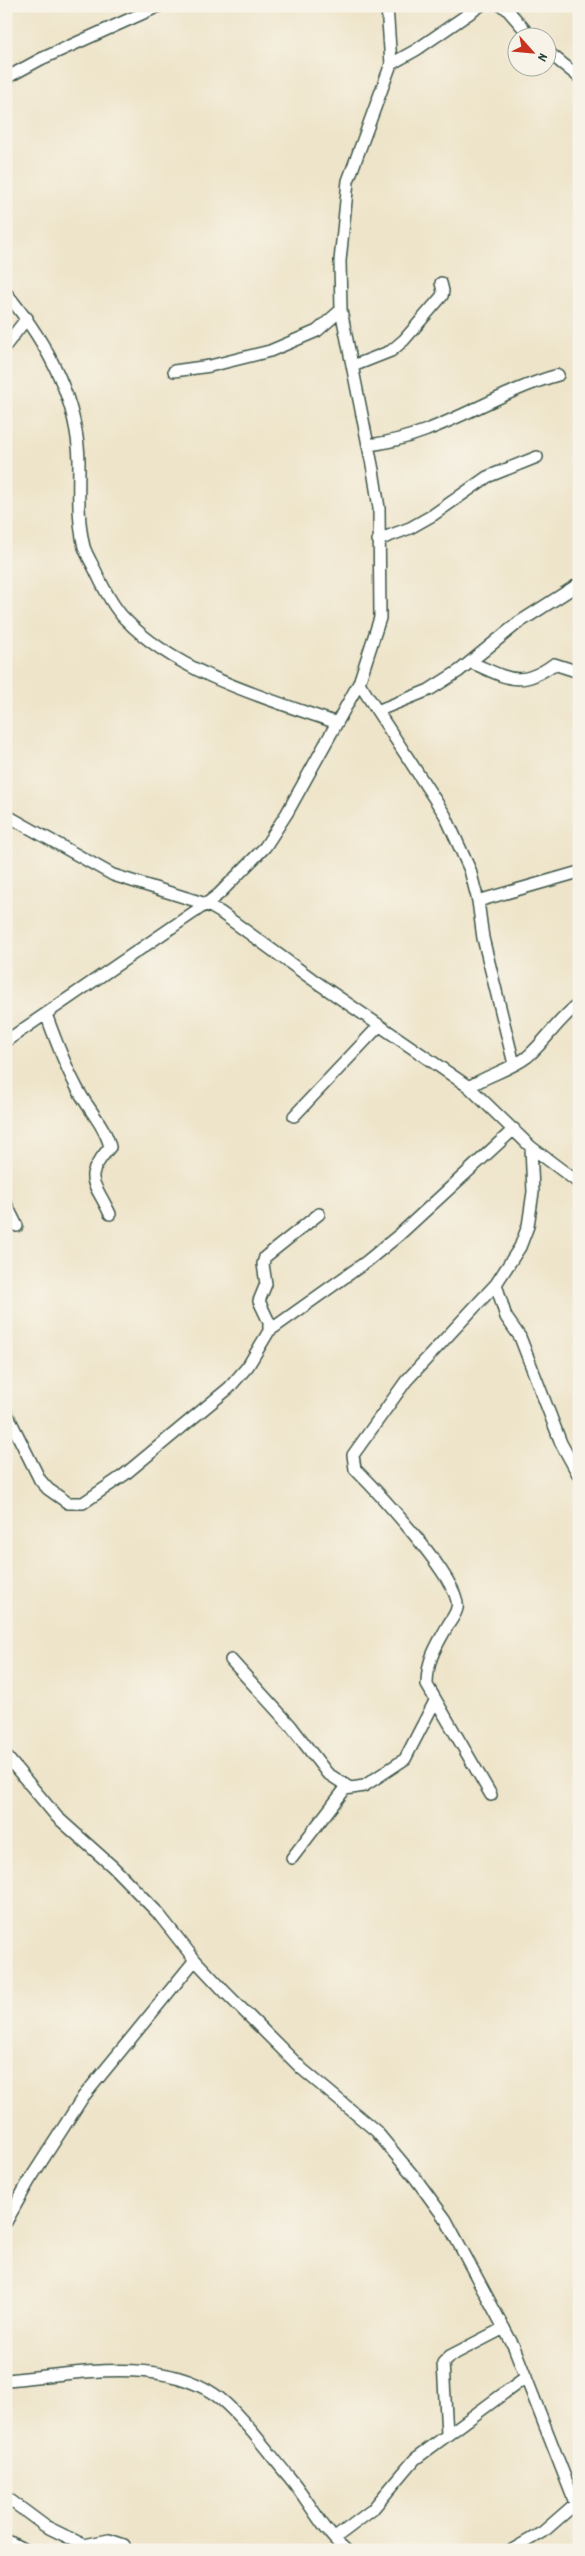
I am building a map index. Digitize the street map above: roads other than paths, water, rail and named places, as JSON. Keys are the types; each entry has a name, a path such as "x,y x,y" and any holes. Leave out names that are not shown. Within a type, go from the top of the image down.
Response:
{"street":[{"path":"6,78 40,59 159,6"},
{"path":"6,1041 219,894 265,847 304,784 358,683 380,618 379,508 369,445 340,310 340,261 348,181 391,64 387,6"},
{"path":"391,64 416,50 480,6"},
{"path":"502,6 523,28"},
{"path":"558,60 579,77"},
{"path":"353,366 391,351 404,340 442,296 443,291 440,283"},
{"path":"6,293 27,318 57,369 72,415 79,459 78,494 84,548 104,588 124,619 158,648 227,684 337,723"},
{"path":"174,371 210,366 270,351 317,331 340,310"},
{"path":"6,345 27,318"},
{"path":"369,445 415,436 527,384 558,375"},
{"path":"378,540 433,515 487,477 537,457"},
{"path":"377,711 429,690 470,662 518,623 579,584"},
{"path":"470,662 515,680 540,674 554,664 579,672"},
{"path":"358,683 445,815 470,870 478,901 483,938 514,1064"},
{"path":"6,816 113,875 206,904 469,1087 531,1146 579,1183"},
{"path":"478,901 579,872"},
{"path":"469,1087 514,1064 543,1043 569,1011 579,1004"},
{"path":"46,1014 76,1088 93,1117 107,1133 110,1147 93,1168 92,1179 110,1214"},
{"path":"294,1116 379,1026"},
{"path":"6,1412 40,1480 48,1489 68,1503 83,1503 124,1475 229,1388 248,1366 269,1331 366,1262 399,1235 514,1129"},
{"path":"491,1795 435,1701 428,1685 427,1667 436,1644 458,1608 458,1596 397,1513 355,1469 353,1455 406,1381 496,1284 520,1247 528,1226 533,1192 531,1146"},
{"path":"6,1204 17,1226"},
{"path":"269,1331 269,1322 259,1301 266,1284 265,1257 319,1214"},
{"path":"496,1284 506,1317 520,1337 561,1443 579,1476"},
{"path":"232,1660 291,1726 327,1773 350,1788"},
{"path":"292,1858 345,1789 364,1786 405,1758 435,1701"},
{"path":"6,1756 57,1817 113,1867 157,1912 195,1960 302,2069 376,2131 446,2220 504,2328 526,2377 576,2509 543,2532 512,2550"},
{"path":"6,2222 29,2182 83,2098 195,1960"},
{"path":"447,2434 443,2363 450,2356 504,2328"},
{"path":"6,2380 127,2369 174,2377 201,2386 215,2395 243,2424 296,2485 346,2550"},
{"path":"335,2538 372,2510 415,2459 526,2377"},
{"path":"6,2497 45,2526 84,2545 109,2540 124,2545 126,2550"},
{"path":"6,2540 25,2550"}]}
